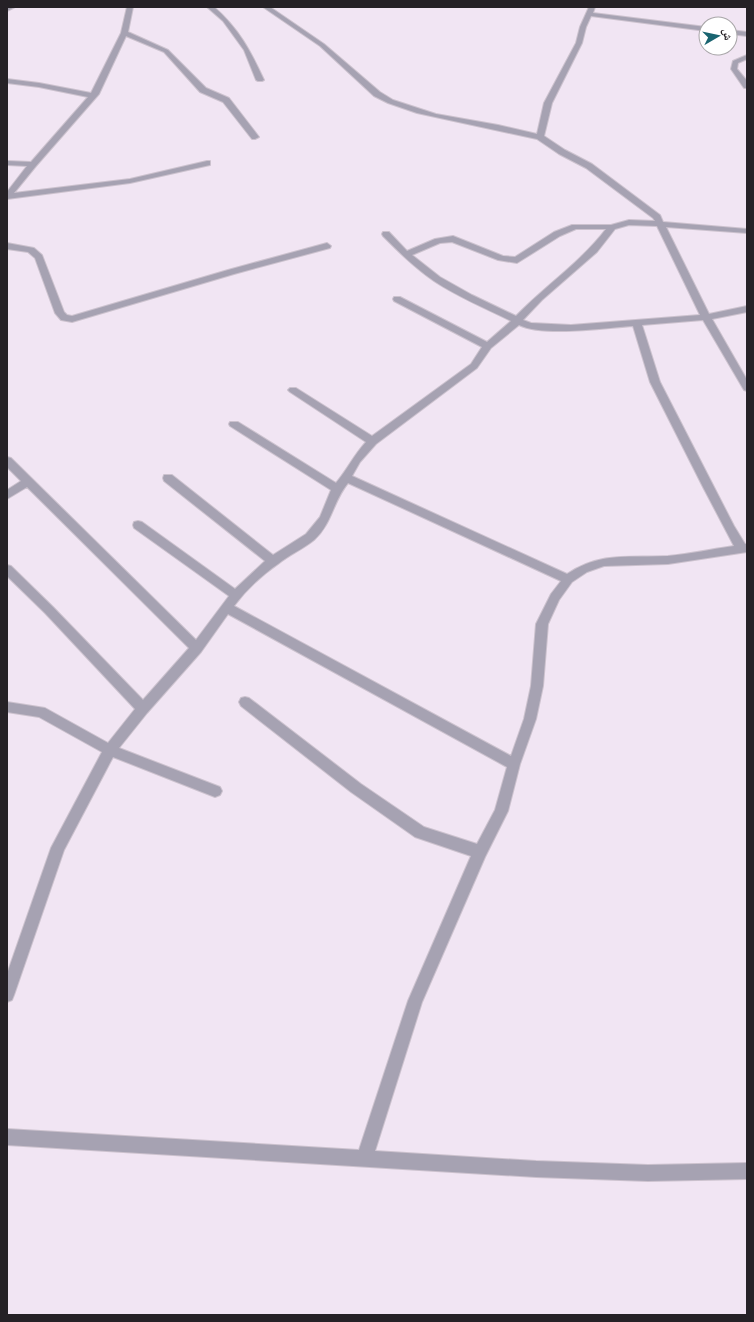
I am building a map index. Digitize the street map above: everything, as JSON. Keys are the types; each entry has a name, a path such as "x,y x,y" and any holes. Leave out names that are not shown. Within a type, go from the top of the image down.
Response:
{"street":[{"path":"7,9 12,7"},
{"path":"8,197 33,164 93,96 101,84 124,33 130,7"},
{"path":"210,7 225,20 247,50 260,80"},
{"path":"266,7 322,45 377,94 387,100 440,116 540,137 562,152 589,166 657,217 706,317 747,388"},
{"path":"540,137 548,103 579,43 590,11 698,28"},
{"path":"124,33 166,51 204,90 226,100 255,137"},
{"path":"747,57 735,62 734,69 747,86"},
{"path":"7,81 39,85 93,96"},
{"path":"7,162 33,164"},
{"path":"8,197 130,181 207,163"},
{"path":"406,255 438,241 453,239 501,258 517,260 557,234 575,227 612,227 630,223 747,231"},
{"path":"7,995 58,848 110,750 143,709 197,648 236,595 273,561 310,537 325,519 337,489 346,478 356,460 372,441 474,366 488,346 517,321 539,298 594,250 612,227"},
{"path":"386,234 406,255 437,279 469,297 529,326 571,328 706,317 747,309"},
{"path":"7,246 30,250 39,257 60,313 64,318 72,319 231,272 327,246"},
{"path":"397,299 488,346"},
{"path":"364,1159 415,1002 480,852 501,811 514,764 530,719 537,686 542,624 555,597 568,579 583,569 604,562 668,560 745,548 722,515 655,382 636,322"},
{"path":"293,390 372,441"},
{"path":"234,424 337,489"},
{"path":"7,461 197,648"},
{"path":"168,478 273,561"},
{"path":"346,478 568,579"},
{"path":"7,495 28,482"},
{"path":"138,525 236,595"},
{"path":"7,569 49,610 91,656 143,709"},
{"path":"227,608 514,764"},
{"path":"245,702 356,788 420,832 480,852"},
{"path":"7,707 41,712 110,750 215,791"},
{"path":"7,1137 536,1169 648,1173 747,1171"}]}
